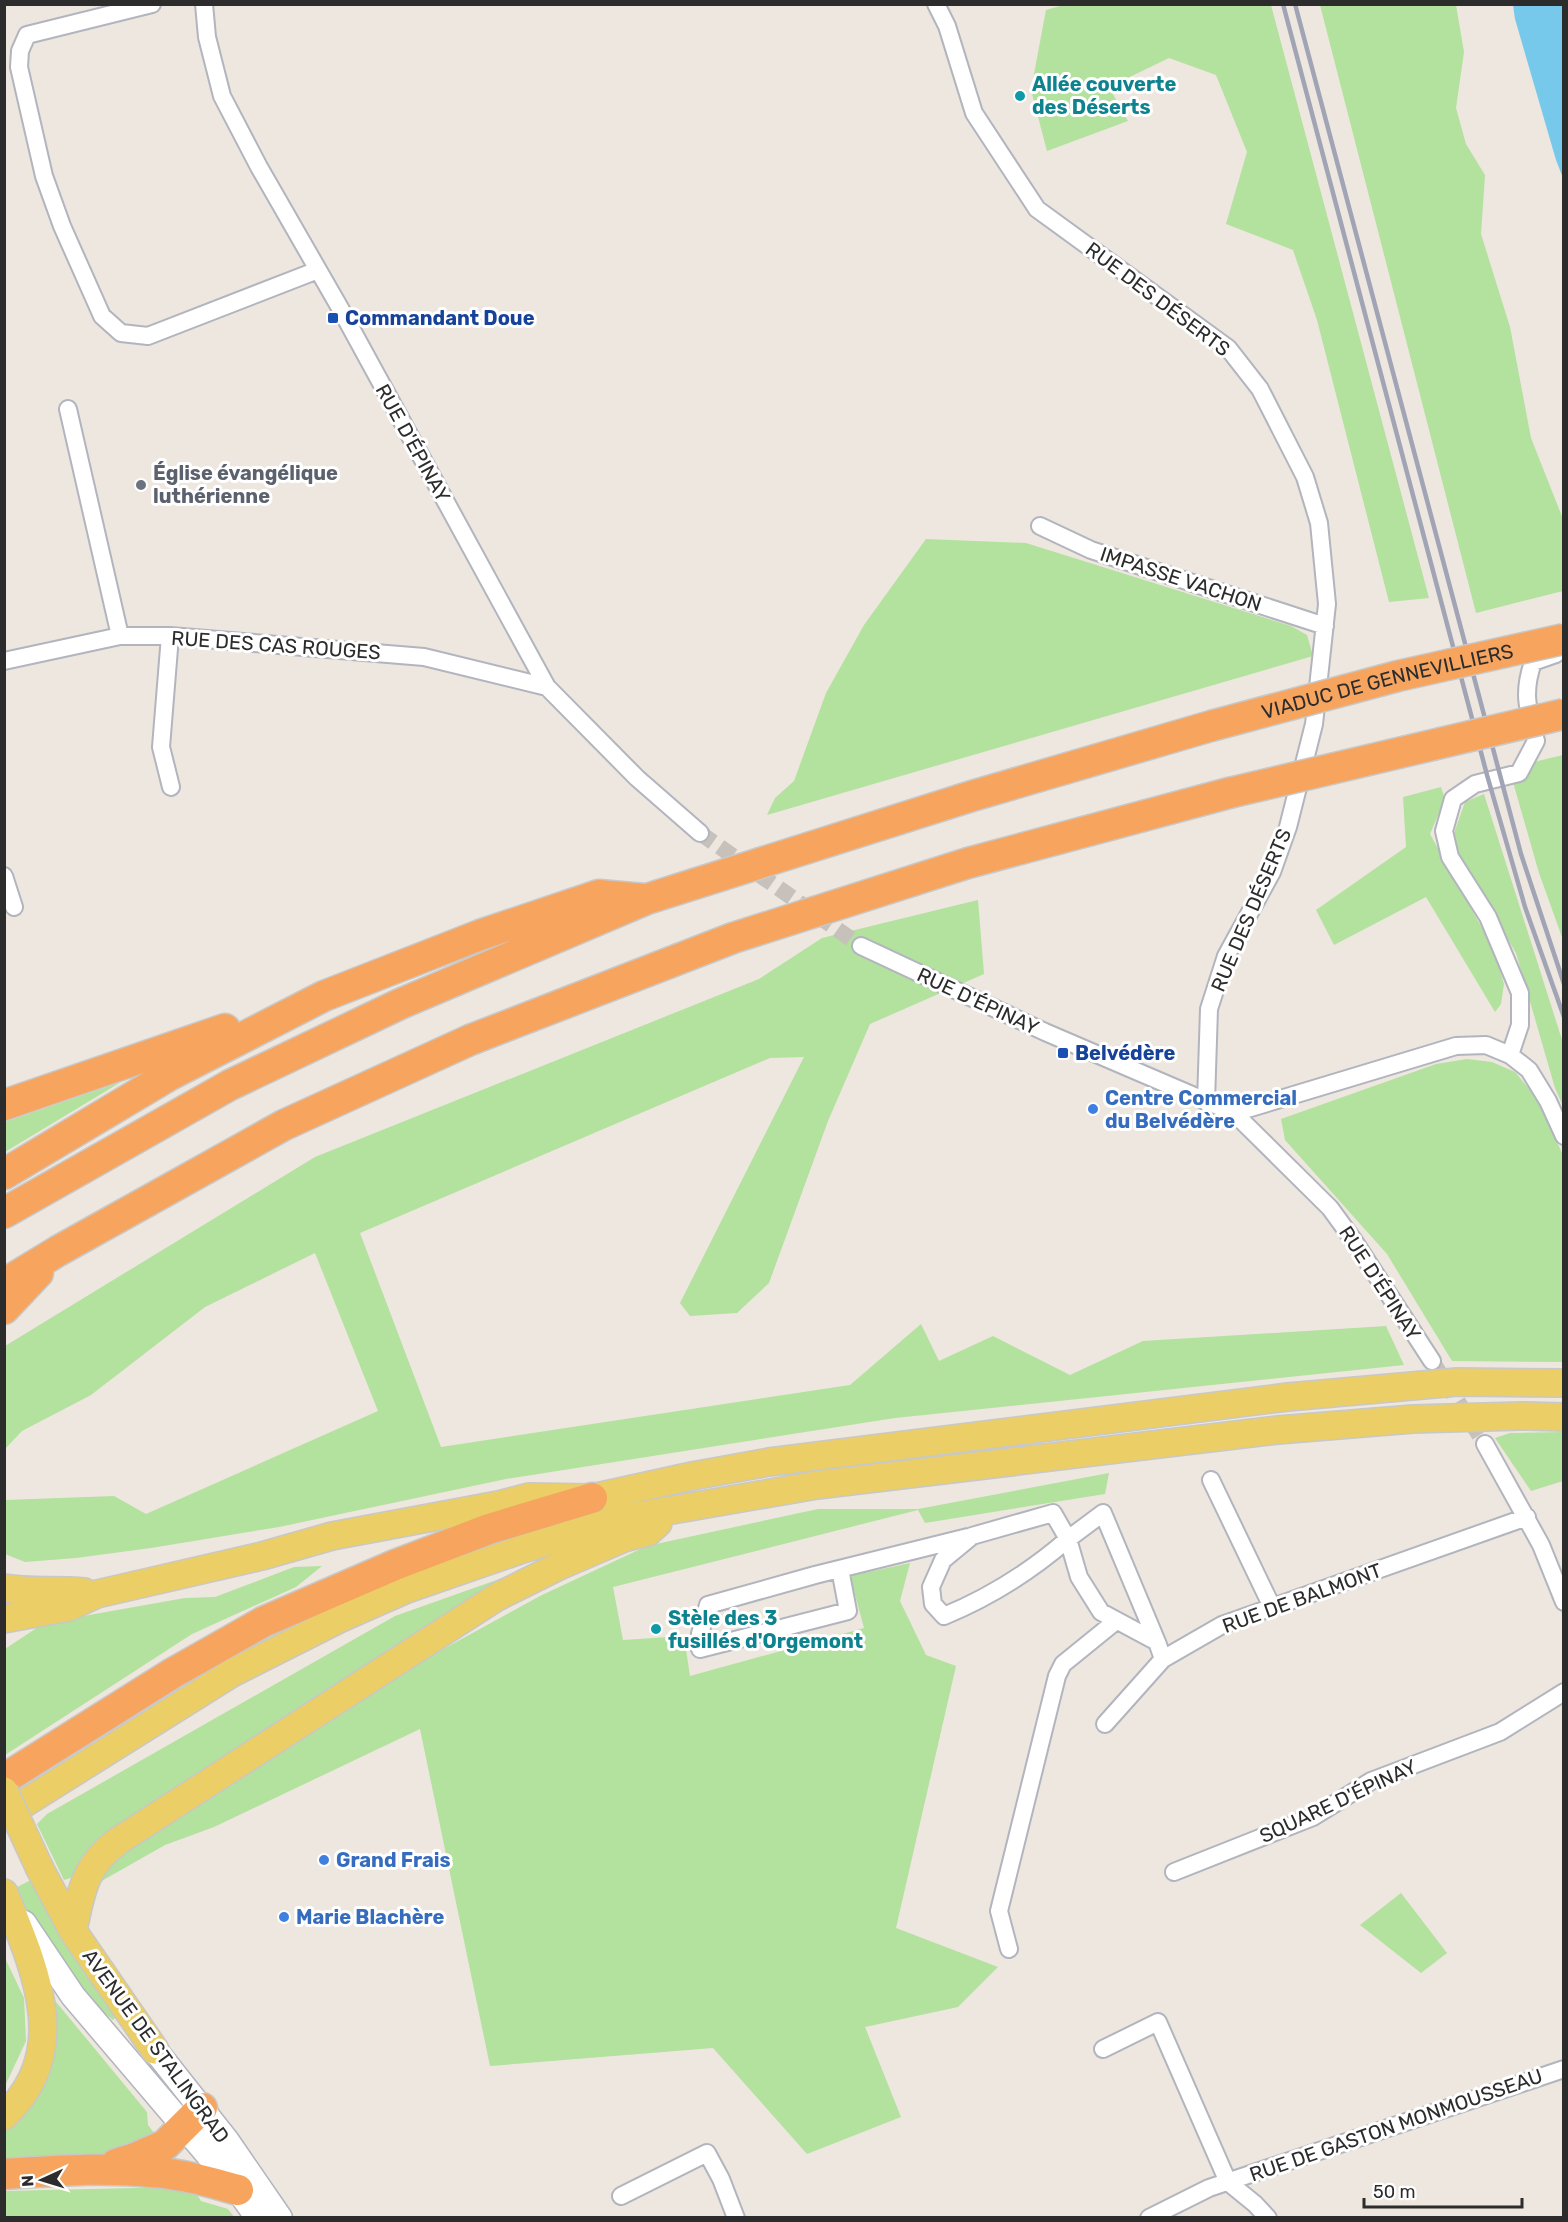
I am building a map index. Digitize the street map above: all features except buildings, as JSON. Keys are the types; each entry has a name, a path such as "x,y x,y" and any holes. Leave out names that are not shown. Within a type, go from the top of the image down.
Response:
{"highway":[{"name":"VIADUC DE GENNEVILLIERS","path":"4,1213 230,1085 400,1004 647,899 972,796 1211,726 1398,676 1563,639"},
{"path":"4,1284 58,1251 284,1125 470,1040 733,938 968,863 1229,793 1563,714"},
{"path":"4,1173 159,1081 324,996 480,935 599,895 647,899"},
{"path":"4,1105 227,1028 255,1030"},
{"path":"4,1309 58,1251"},
{"path":"4,1779 172,1673 263,1622 395,1565 489,1529 592,1498"},
{"path":"99,2169 135,2158 165,2145 192,2117"},
{"path":"4,2174 99,2169 153,2172 198,2179 238,2190"}],"main road":[{"path":"4,1619 69,1607 97,1594 262,1556 332,1536 498,1505 529,1497 592,1498 769,1462 1212,1406 1418,1384 1494,1381 1563,1383"},
{"path":"4,1816 232,1673 339,1619 407,1589 520,1550 620,1520 817,1485 1278,1430 1413,1419 1563,1417"},
{"path":"73,1931 81,1893 89,1871 104,1852 118,1841 497,1597 559,1566 624,1538 648,1532 673,1509"},
{"path":"4,1588 24,1591 67,1590 97,1594"},
{"name":"AVENUE DE STALINGRAD","path":"4,1791 40,1869 73,1931 155,2050 192,2117 238,2190 258,2217"},
{"path":"4,2116 16,2106 25,2092 39,2062 44,2040 44,2019 40,1994 27,1949 5,1893"},
{"name":"AVENUE DE STALINGRAD","path":"5,1893 67,1988 192,2117 280,2217"}],"street":[{"path":"152,4 27,34 20,51 19,68 44,176 62,226 102,316 121,333 148,336 318,270"},
{"name":"RUE D'ÉPINAY","path":"204,4 207,37 222,96 547,687 637,778 700,833"},
{"name":"RUE DES DÉSERTS","path":"936,4 948,26 974,113 1037,209 1228,348 1260,389 1305,477 1319,523 1327,604 1314,724 1288,826 1272,872 1226,956 1209,1009 1206,1102"},
{"path":"68,409 120,636"},
{"name":"IMPASSE VACHON","path":"1040,526 1091,550 1325,626"},
{"name":"RUE DES CAS ROUGES","path":"4,661 120,636 170,636 424,657 547,687"},
{"path":"170,636 161,747 171,787"},
{"path":"1510,1055 1520,1025 1520,993 1488,917 1450,857 1444,831 1453,799 1475,784 1519,773 1536,741 1526,699 1527,681 1533,662 1563,651"},
{"path":"4,876 14,907"},
{"name":"RUE D'ÉPINAY","path":"861,946 1035,1027 1234,1113 1330,1208 1432,1361"},
{"path":"1234,1113 1456,1046 1486,1044 1510,1055 1529,1070 1548,1101 1563,1136"},
{"path":"1485,1444 1541,1545 1563,1602"},
{"path":"1211,1480 1272,1607"},
{"path":"972,1536 943,1560 931,1587 933,1605 944,1616 988,1596 1041,1562 1103,1512 1163,1659"},
{"path":"840,1569 848,1611 700,1648 700,1634 708,1605 840,1569 1053,1514 1068,1539 1079,1577 1101,1612 1156,1642"},
{"name":"RUE DE BALMONT","path":"1106,1724 1163,1659 1222,1625 1527,1517"},
{"path":"1009,1949 999,1911 1057,1676 1064,1664 1116,1621"},
{"name":"SQUARE D'ÉPINAY","path":"1174,1872 1312,1817 1371,1781 1500,1732 1563,1692"},
{"path":"1103,2049 1158,2022 1228,2182 1256,2204 1268,2217"},
{"name":"RUE DE GASTON MONMOUSSEAU","path":"1149,2217 1209,2188 1563,2069"},
{"path":"621,2196 707,2153 721,2179 736,2217"}],"green space":[{"path":"1067,4 1271,5 1429,598 1389,602 1317,320 1293,250 1226,224 1247,152 1216,75 1169,58 1109,87 1128,121 1047,151 1031,90 1046,10"},
{"path":"1320,5 1456,5 1464,52 1456,108 1466,144 1485,175 1481,234 1510,327 1531,438 1563,519 1563,591 1476,613"},
{"path":"926,539 1026,543 1291,626 1307,635 1313,656 767,815 775,798 794,781 826,693 864,625"},
{"path":"1563,755 1563,940 1539,873 1509,768"},
{"path":"1441,787 1445,799 1430,834 1494,950 1504,984 1501,1004 1495,1012 1426,897 1334,945 1316,910 1406,847 1403,797"},
{"path":"1484,794 1563,1043 1563,1106 1555,1088 1516,953 1461,860 1453,836 1465,802"},
{"path":"978,900 984,974 870,1024 828,1121 769,1283 737,1313 690,1316 680,1303 804,1057 770,1058 360,1233 441,1447 850,1385 921,1324 939,1361 993,1336 1070,1375 1143,1341 1386,1326 1404,1365 895,1418 506,1479 279,1527 151,1548 25,1562 5,1554 6,1500 114,1496 146,1514 378,1411 315,1253 205,1307 91,1395 22,1431 5,1449 5,1346 315,1157 759,979 822,938"},
{"path":"1467,1059 1492,1062 1515,1072 1535,1096 1563,1155 1563,1362 1452,1361 1387,1254 1285,1140 1281,1119 1436,1064"},
{"path":"121,1082 5,1152 5,1122"},
{"path":"1563,1432 1563,1481 1531,1491 1495,1438 1510,1433"},
{"path":"1109,1473 1105,1494 925,1523 918,1510 613,1587 623,1640 684,1636 690,1676 864,1628 850,1576 910,1563 900,1601 926,1655 956,1666 896,1928 998,1967 958,2007 865,2027 901,2117 807,2154 713,2048 490,2066 420,1729 214,1827 165,1845 91,1887 100,1868 405,1670 542,1595 647,1546 818,1509 918,1509"},
{"path":"322,1566 296,1587 192,1634 5,1755 5,1649 44,1623 185,1598 215,1597 294,1567"},
{"path":"511,1575 77,1876 64,1880 37,1824 47,1814 395,1616"},
{"path":"33,1879 118,2015 113,2020 76,1990 35,1927 15,1888"},
{"path":"1401,1893 1447,1953 1421,1973 1360,1925"},
{"path":"5,1958 24,1998 26,2041 5,2086"},
{"path":"47,1991 147,2112 148,2125 158,2138 113,2155 5,2158 4,2128"},
{"path":"178,2187 194,2190 201,2201 228,2209 234,2217 5,2217 4,2191"}],"water":[{"path":"1513,5 1563,5 1563,178 1515,19"}],"tunnel":[{"path":"700,833 861,946"},
{"path":"1432,1361 1485,1444"}],"railway":[{"path":"1283,4 1487,775 1525,907 1564,1017"},
{"path":"1295,4 1521,854 1564,984"}],"place":[{"name":"Allée couverte des Déserts","path":"1020,96"},
{"name":"Commandant Doue","path":"333,318"},
{"name":"Église évangélique luthérienne","path":"141,485"},
{"name":"Belvédère","path":"1063,1053"},
{"name":"Centre Commercial du Belvédère","path":"1093,1109"},
{"name":"Stèle des 3 fusillés d'Orgemont","path":"656,1629"},
{"name":"Grand Frais","path":"324,1860"},
{"name":"Marie Blachère","path":"284,1917"}]}
